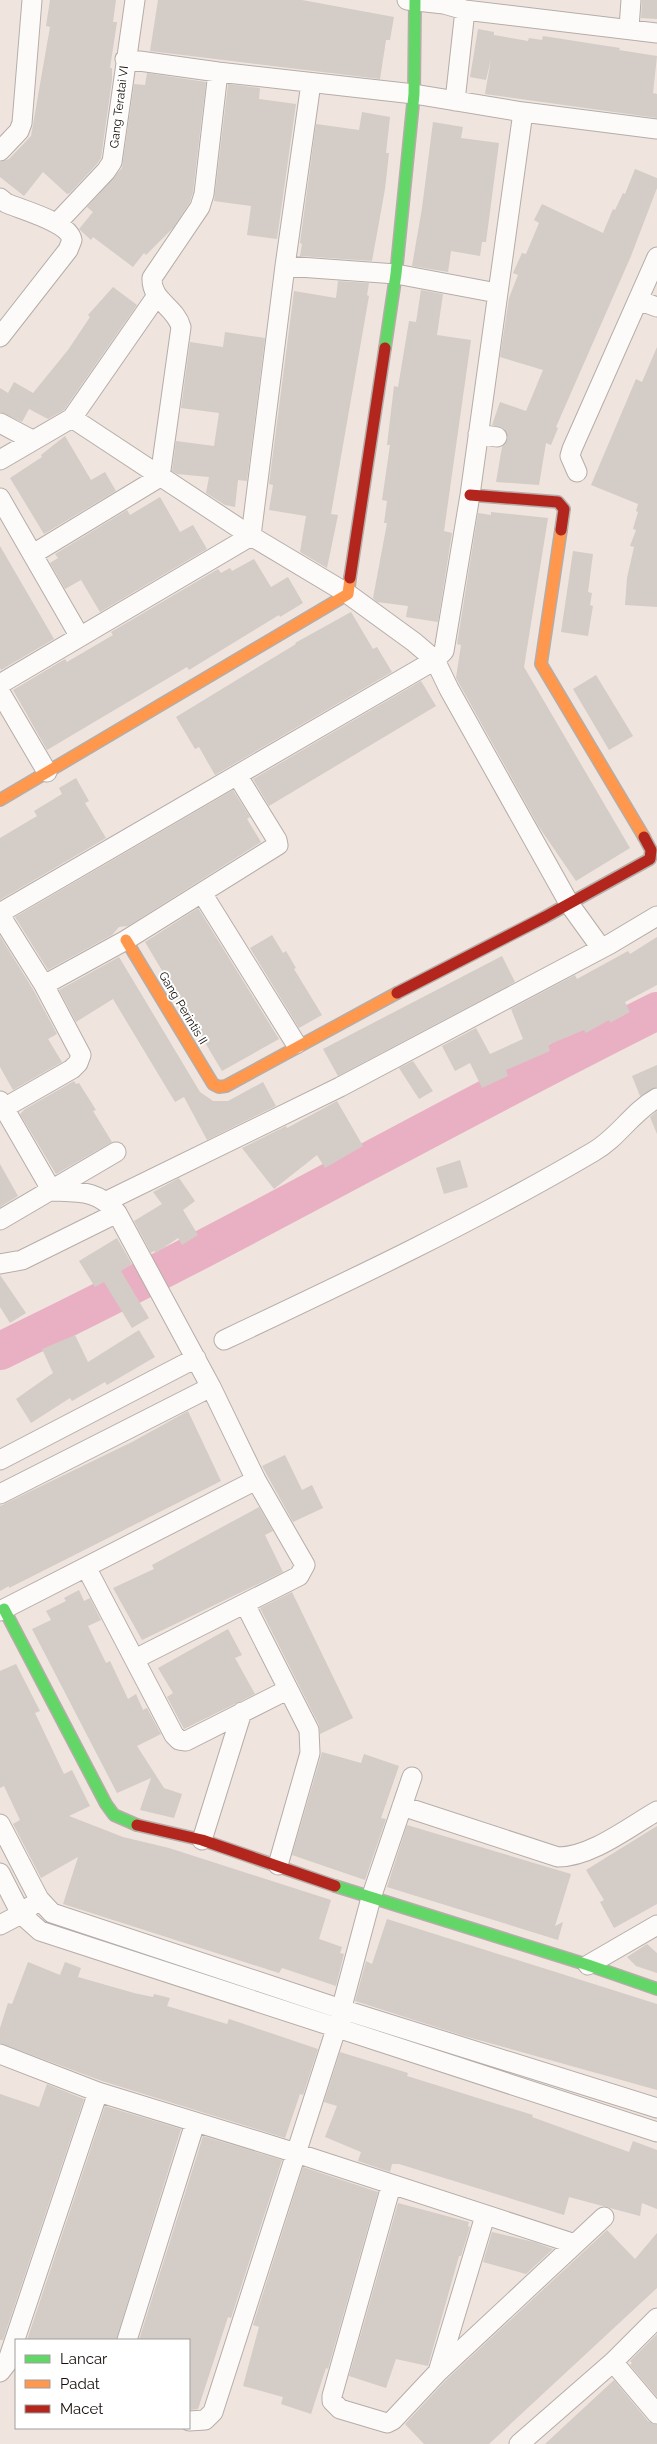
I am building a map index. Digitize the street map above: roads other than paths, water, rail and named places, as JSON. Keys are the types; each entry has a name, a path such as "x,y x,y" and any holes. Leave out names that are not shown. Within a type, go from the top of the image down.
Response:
{"street":[{"path":"0,151 18,131 22,123 32,0"},
{"name":"Gang Teratai VI","path":"56,223 106,171 112,162 135,0"},
{"path":"629,28 631,0"},
{"path":"348,594 396,274 414,94 411,1 444,2 465,10 536,8 657,33"},
{"path":"455,101 465,10"},
{"path":"126,59 218,72 414,94 523,112 657,129"},
{"path":"160,477 181,327 175,314 156,297 151,288 152,278 200,207 204,194 218,72"},
{"path":"251,536 285,266 311,83"},
{"path":"52,1191 2,1104 78,1063 81,1055 44,986 0,914 435,660 446,648 470,495 488,436 497,293 523,112"},
{"path":"0,338 68,250 72,240 68,232 56,223 2,204"},
{"path":"577,472 570,456 572,448 657,257"},
{"path":"285,266 396,274 497,293"},
{"path":"0,460 72,418 156,297"},
{"path":"638,300 657,307"},
{"path":"72,418 251,536 348,594 414,642 435,660 449,689 570,905 601,948"},
{"path":"0,423 32,440"},
{"path":"33,554 160,477"},
{"path":"202,893 296,1044 570,905 650,859 652,850 540,664 564,509 562,504 558,502 470,495"},
{"path":"0,498 80,637"},
{"path":"0,684 251,536"},
{"path":"0,800 348,594"},
{"path":"0,692 48,772"},
{"path":"44,986 126,940 278,845 278,840 237,775"},
{"path":"0,1264 22,1260 112,1207 601,948 657,916"},
{"name":"Gang Perintis II","path":"126,940 213,1084 219,1087 226,1086 296,1044"},
{"path":"224,1340 420,1247 596,1151 642,1107 657,1098"},
{"path":"0,1220 116,1152"},
{"path":"52,1191 82,1192 112,1207 196,1358 256,1480 305,1565 304,1571 300,1576 135,1659"},
{"path":"0,1460 196,1358"},
{"path":"0,1494 211,1387"},
{"path":"256,1480 2,1610 106,1804 114,1815 127,1822 202,1840 371,1898 588,1965 657,1989"},
{"path":"86,1568 174,1734 179,1740 186,1741 286,1690"},
{"path":"245,1604 286,1690 308,1730 311,1743 278,1865"},
{"path":"202,1840 242,1712"},
{"path":"190,2421 205,2420 213,2412 336,2028 371,1898 412,1777"},
{"path":"402,1806 558,1857 572,1857 587,1851 657,1811"},
{"path":"0,1824 39,1899 52,1913 341,2009 657,2108"},
{"path":"0,1873 21,1914 40,1931 657,2132"},
{"path":"0,1925 21,1914 39,1899"},
{"path":"588,1965 657,1925"},
{"path":"0,2054 98,2092 575,2244"},
{"path":"15,2339 98,2092"},
{"path":"127,2339 195,2123"},
{"path":"390,2186 332,2396 332,2401 340,2409 390,2422 438,2372 604,2217"},
{"path":"438,2372 485,2216"},
{"path":"519,2444 613,2362 657,2318"},
{"path":"0,2372 7,2363 15,2339"},
{"path":"613,2362 657,2414"}],"waterway":[{"path":"0,1351 166,1268 492,1095 657,1011"}]}
